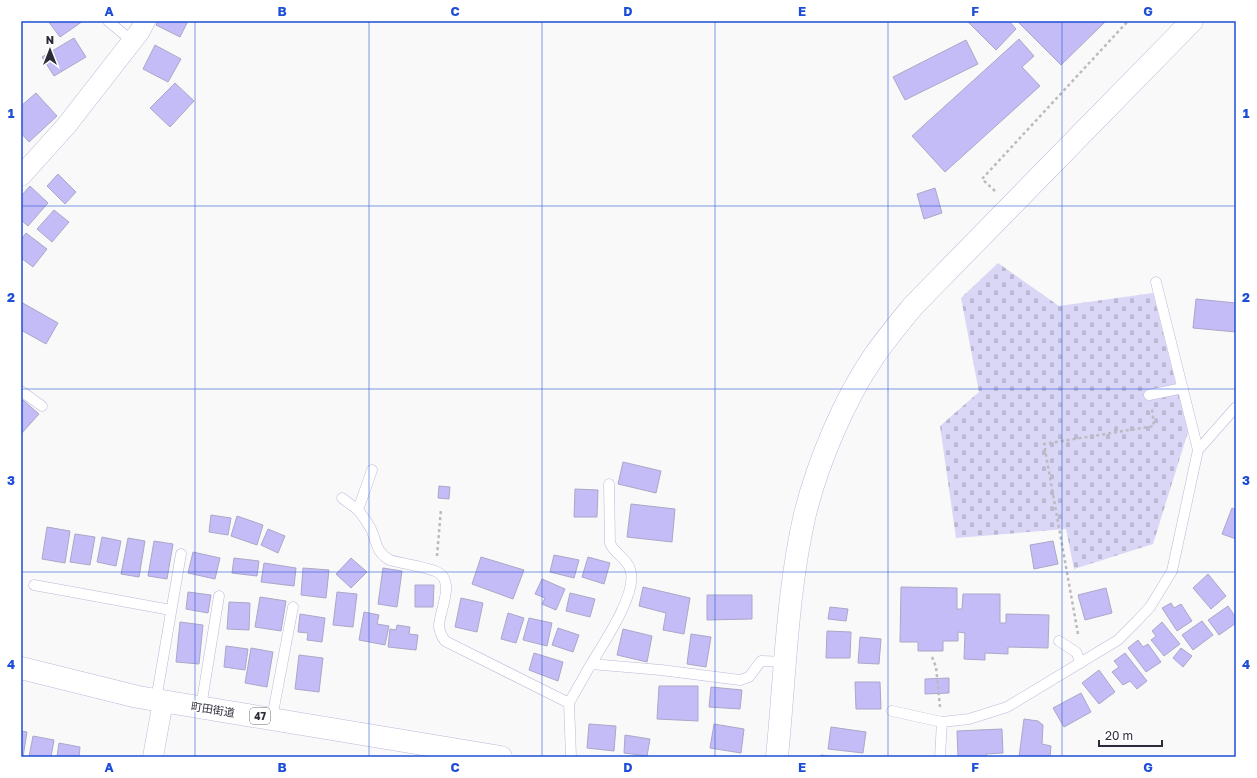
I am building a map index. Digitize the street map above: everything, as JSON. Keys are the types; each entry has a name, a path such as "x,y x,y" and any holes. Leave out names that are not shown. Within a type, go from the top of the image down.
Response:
{"street":[{"path":"21,176 66,126 146,21"},
{"path":"777,757 792,600 804,521 818,470 834,429 870,363 891,333 913,306 1192,21"},
{"name":"町田街道","path":"21,668 160,701 272,718 501,757"},
{"path":"153,757 160,701"}],"lane":[{"path":"108,21 132,41"},
{"path":"892,711 942,722 969,719 1007,707 1118,640 1150,607 1172,571 1198,450 1156,282"},
{"path":"1149,395 1183,388"},
{"path":"21,391 42,406"},
{"path":"1198,450 1236,407"},
{"path":"358,510 372,470"},
{"path":"571,757 570,703 622,612 632,578 626,559 613,549 610,543 609,484"},
{"path":"342,498 358,510 371,530 378,551 383,557 436,571 443,579 446,586 446,595 439,626 440,633 445,641 570,703"},
{"path":"160,701 171,610 181,554"},
{"path":"34,585 171,610"},
{"path":"201,707 219,596"},
{"path":"272,718 292,607"},
{"path":"1059,641 1076,652 1081,663"},
{"path":"591,664 661,670 740,680 749,677 761,661 786,662"},
{"path":"940,757 942,722"}],"path":[{"path":"1012,206 982,179 1128,21"},
{"path":"1079,640 1044,444 1154,426 1149,395"},
{"path":"436,571 441,509"},
{"path":"932,657 936,667 939,696"}],"green space":[{"path":"998,263 1059,306 1153,293 1188,432 1153,544 1074,569 1066,529 956,538 940,426 979,392 961,298"}],"building":[{"path":"48,21 83,21 60,37"},
{"path":"158,21 188,21 180,37 156,25"},
{"path":"967,21 1009,21 1016,29 996,50"},
{"path":"1017,21 1106,21 1061,65"},
{"path":"74,38 86,57 54,76 42,57"},
{"path":"1019,39 1034,56 1022,67 1040,86 945,172 912,136"},
{"path":"966,40 978,64 905,100 893,77"},
{"path":"155,45 181,59 168,82 143,69"},
{"path":"175,83 194,101 170,127 150,108"},
{"path":"36,93 57,116 29,142 21,133 21,106"},
{"path":"58,174 76,192 65,204 47,186"},
{"path":"30,186 48,203 28,226 21,220 21,196"},
{"path":"935,188 942,213 924,219 917,194"},
{"path":"54,210 69,222 52,242 37,229"},
{"path":"26,233 47,249 33,267 21,258 21,240"},
{"path":"1196,299 1236,303 1236,332 1193,328"},
{"path":"21,302 58,323 46,344 21,330"},
{"path":"23,400 39,414 21,434 21,402"},
{"path":"623,462 661,471 656,493 618,484"},
{"path":"439,486 450,487 449,499 438,498"},
{"path":"575,489 598,490 597,517 574,517"},
{"path":"631,504 675,509 672,542 627,537"},
{"path":"1232,508 1236,510 1236,539 1222,534"},
{"path":"211,515 231,518 228,535 209,532"},
{"path":"237,516 263,525 257,545 231,536"},
{"path":"47,527 70,531 65,563 42,559"},
{"path":"268,529 285,536 278,553 261,545"},
{"path":"75,534 95,537 90,565 70,562"},
{"path":"102,537 121,541 116,566 97,562"},
{"path":"128,538 145,541 139,577 121,574"},
{"path":"154,541 173,544 167,579 148,576"},
{"path":"1053,541 1058,564 1034,569 1030,545"},
{"path":"193,552 220,558 215,579 188,573"},
{"path":"554,555 579,560 574,578 550,572"},
{"path":"481,557 524,570 513,599 472,584"},
{"path":"588,557 610,563 604,584 582,577"},
{"path":"234,558 259,561 257,576 232,573"},
{"path":"351,558 367,572 351,588 336,574"},
{"path":"264,563 296,568 294,586 261,582"},
{"path":"303,568 329,570 326,598 301,595"},
{"path":"383,568 402,571 397,607 378,604"},
{"path":"1208,574 1226,596 1211,609 1193,588"},
{"path":"542,579 565,589 556,610 542,604 545,598 535,594"},
{"path":"415,585 434,585 433,607 415,607"},
{"path":"643,587 690,598 684,634 663,630 666,613 639,606"},
{"path":"901,587 957,588 957,609 962,609 963,594 1000,594 1000,623 1006,623 1006,614 1049,615 1048,648 1008,647 1008,654 985,653 985,660 964,659 965,633 958,632 958,641 943,641 943,651 918,651 918,642 900,642"},
{"path":"1106,588 1112,613 1085,620 1078,595"},
{"path":"188,592 211,595 208,613 186,609"},
{"path":"337,592 357,594 353,627 333,625"},
{"path":"570,593 595,599 590,617 566,611"},
{"path":"707,595 752,595 752,619 707,620"},
{"path":"260,597 286,601 281,631 255,627"},
{"path":"461,598 483,603 477,632 455,627"},
{"path":"229,602 250,603 249,630 227,629"},
{"path":"1171,603 1174,608 1181,604 1192,621 1177,631 1162,608"},
{"path":"1228,606 1236,618 1236,623 1219,635 1208,620"},
{"path":"830,607 848,609 846,621 828,619"},
{"path":"364,612 379,615 377,624 389,626 385,645 359,640"},
{"path":"508,613 524,618 516,643 501,639"},
{"path":"300,614 325,618 322,642 307,640 308,633 298,632"},
{"path":"529,618 552,623 547,646 523,640"},
{"path":"1202,621 1213,635 1193,650 1182,635"},
{"path":"180,622 203,625 199,664 176,662"},
{"path":"1162,622 1180,644 1164,656 1151,640 1156,636 1152,631"},
{"path":"397,625 410,627 409,634 418,635 416,650 388,647 390,629 396,630"},
{"path":"558,628 579,635 573,652 552,645"},
{"path":"623,629 652,636 647,662 617,655"},
{"path":"827,631 851,632 850,658 826,658"},
{"path":"691,634 711,637 706,667 687,664"},
{"path":"860,637 881,639 879,664 858,663"},
{"path":"1138,640 1143,647 1148,644 1161,662 1146,672 1128,648"},
{"path":"226,646 248,649 245,670 224,667"},
{"path":"251,648 273,652 267,687 245,683"},
{"path":"1181,648 1192,656 1183,667 1173,658"},
{"path":"534,653 563,662 558,681 529,670"},
{"path":"1125,653 1147,681 1137,689 1130,681 1123,685 1112,672 1119,667 1114,661"},
{"path":"299,655 323,658 319,692 295,689"},
{"path":"1099,670 1115,692 1099,704 1082,683"},
{"path":"949,678 949,693 925,694 925,679"},
{"path":"855,682 880,682 881,709 856,709"},
{"path":"659,686 698,686 698,721 657,719"},
{"path":"711,687 742,690 740,709 709,707"},
{"path":"1081,693 1091,712 1064,727 1053,708"},
{"path":"1024,719 1038,721 1043,725 1042,744 1051,746 1050,757 1019,757"},
{"path":"589,724 616,726 614,751 587,748"},
{"path":"714,724 744,729 741,753 710,748"},
{"path":"831,727 866,732 863,753 828,749"},
{"path":"1002,729 1003,753 986,754 987,757 958,757 957,731"},
{"path":"21,731 27,732 23,757 21,757"},
{"path":"625,735 650,739 647,756 624,753"},
{"path":"33,736 54,740 51,757 29,757"},
{"path":"59,743 80,747 79,757 57,757"},
{"path":"821,755 837,757 821,757"}]}
